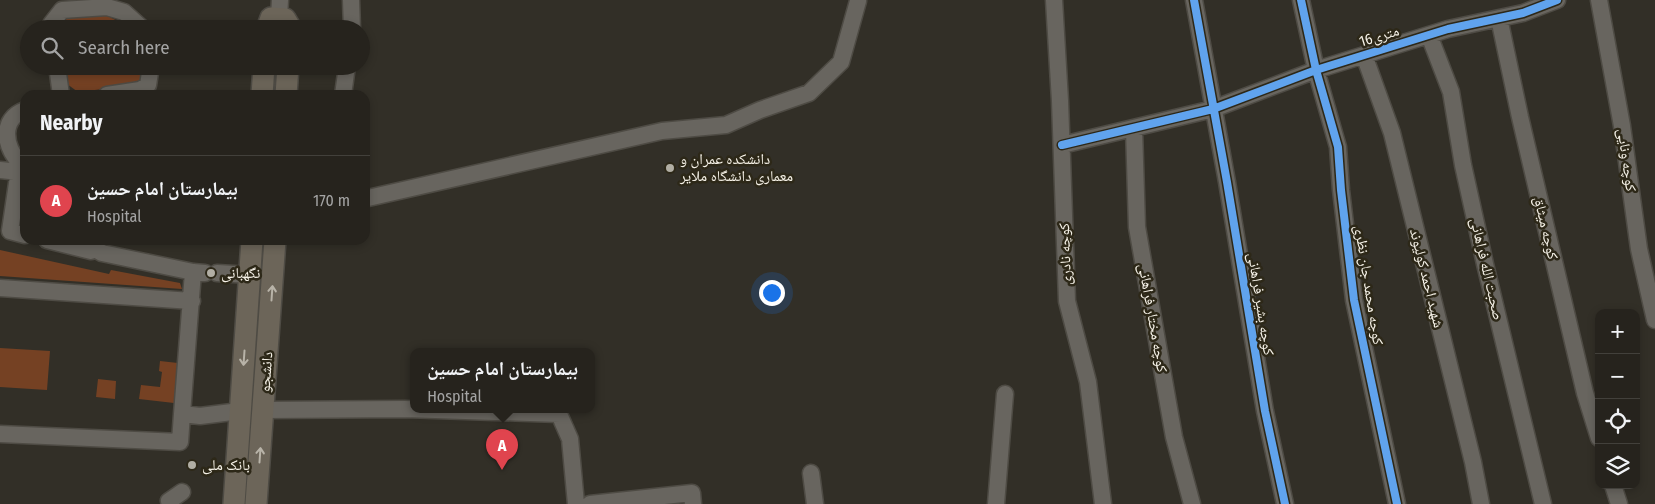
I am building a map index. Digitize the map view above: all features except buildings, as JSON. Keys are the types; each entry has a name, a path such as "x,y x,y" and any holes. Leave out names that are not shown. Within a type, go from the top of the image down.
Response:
{"main road":[{"path":"262,90 263,75"},
{"path":"286,90 287,75"},
{"name":"دانشجو","path":"234,504 252,245"},
{"name":"دانشجو","path":"256,504 275,245"}],"street":[{"path":"351,0 352,20"},
{"name":"کوچه نادری","path":"1054,0 1062,146 1067,301 1088,382 1103,504"},
{"name":"کوچه بشیر فراهانی","path":"1194,0 1227,182 1265,411 1285,504"},
{"name":"کوچه محمد جان نظری","path":"1301,0 1316,70 1338,147 1354,300 1397,504"},
{"name":"16متری","path":"1062,146 1213,109 1316,70 1429,35 1499,18 1521,6 1557,0"},
{"name":"کوچه ونایی","path":"1599,0 1622,126 1639,249 1655,320"},
{"path":"370,198 662,131 726,125 760,110 809,93 841,62 858,1"},
{"path":"54,20 62,10 107,7 124,12 133,20"},
{"name":"کوچه میثاق","path":"1499,18 1520,117 1585,393 1595,425"},
{"name":"صحبت الله فراهانی","path":"1429,35 1451,92 1463,165 1485,264 1543,504"},
{"name":"شهید احمد کولیوند","path":"1364,55 1392,133 1473,462 1481,504"},
{"path":"58,75 60,90"},
{"path":"140,90 148,85 150,75"},
{"path":"344,90 346,75"},
{"path":"20,112 13,116 8,122 4,135 11,151 20,164"},
{"name":"کوچه مختار فراهانی","path":"1134,129 1138,227 1174,437 1192,504"},
{"path":"0,170 20,167"},
{"path":"20,178 10,231 20,234"},
{"path":"68,245 205,273 250,275"},
{"path":"88,245 102,253"},
{"path":"0,434 180,442 192,301 205,273"},
{"path":"0,288 192,301"},
{"path":"996,504 1005,394"},
{"path":"263,410 410,408"},
{"path":"182,414 200,416 240,411"},
{"path":"533,413 559,414 570,439 576,504"},
{"path":"811,473 815,504"},
{"path":"1614,489 1619,504"},
{"path":"170,504 169,500 182,492"},
{"path":"590,504 692,493 693,504"}],"shaded area":[{"path":"100,12 116,20 65,20 81,14"},
{"path":"66,75 142,75 137,85 95,90 75,90 67,84"},
{"path":"0,250 109,274 111,270 180,283 182,289 0,276"},
{"path":"0,348 50,351 47,390 0,387"},
{"path":"160,361 178,363 174,403 139,399 141,385 160,387 162,372 159,371"},
{"path":"98,379 116,381 115,399 96,397"}],"cycle path":[{"path":"1194,0 1227,182 1265,411 1285,504"},
{"path":"1301,0 1316,70 1338,147 1354,300 1397,504"},
{"path":"1062,145 1213,109 1316,70 1448,29 1523,13 1557,0"}],"place":[{"name":"دانشکده عمران و معماری دانشگاه ملایر","path":"670,168"},
{"name":"نگهبانی","path":"211,273"},
{"name":"بانک ملی","path":"192,465"},
{"name":"بیمارستان امام حسین","path":"502,470"}]}
